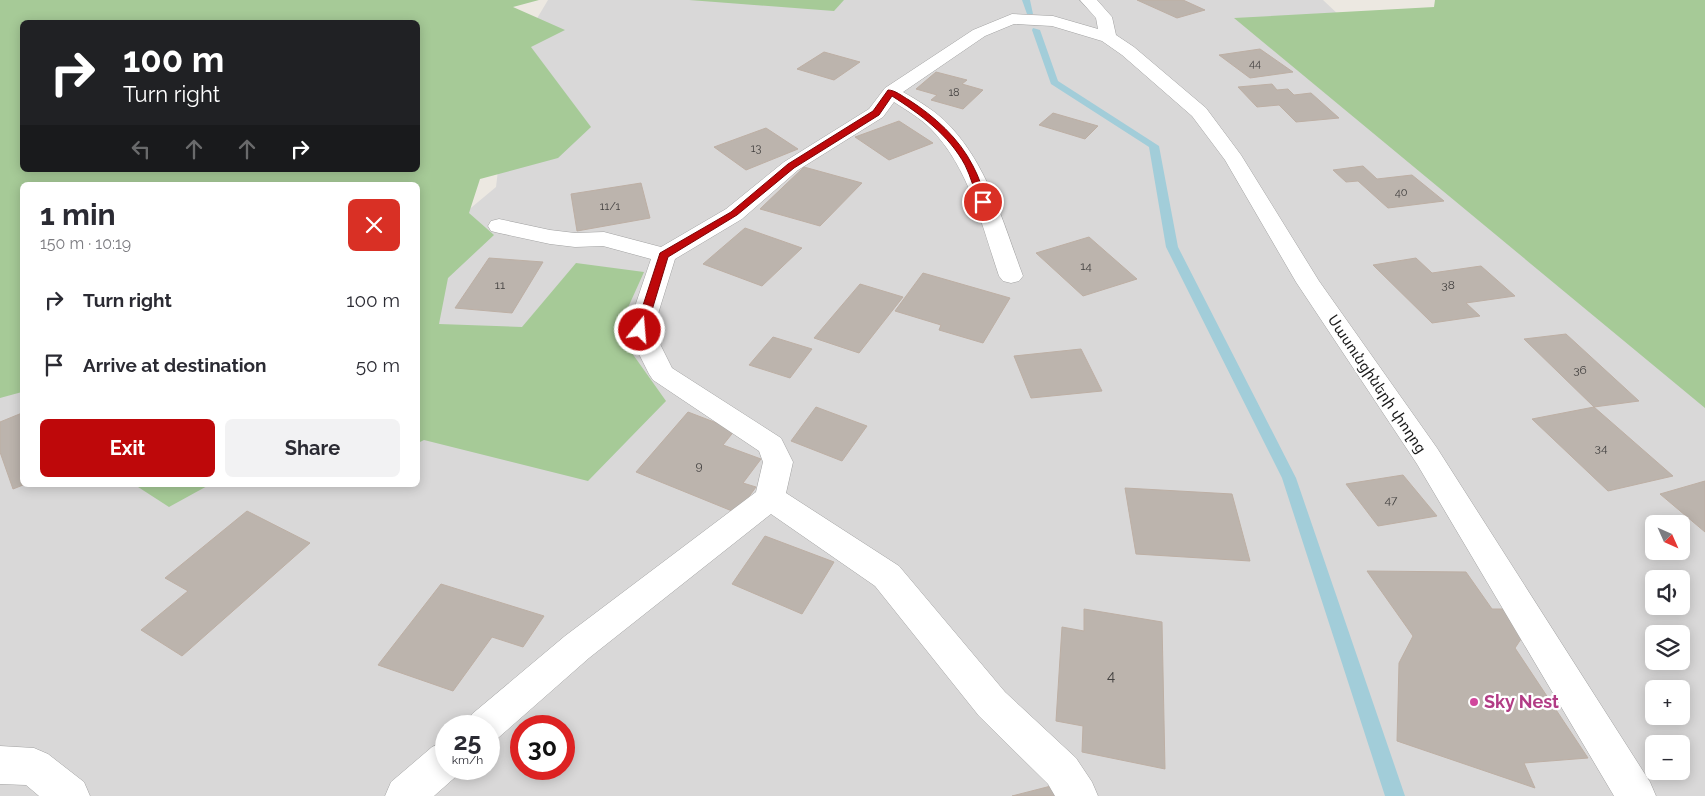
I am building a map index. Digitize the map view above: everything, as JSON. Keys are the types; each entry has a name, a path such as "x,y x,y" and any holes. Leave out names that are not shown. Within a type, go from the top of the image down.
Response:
{"street":[{"path":"1088,0 1104,16 1108,37"},
{"name":"Սասունցիների փողոց","path":"891,92 979,33 1012,19 1053,21 1108,37 1128,51 1199,112 1234,160 1308,282 1427,456 1636,796"},
{"path":"498,715 577,647 770,498 778,462 771,445 662,374 640,330 664,255 734,214 791,166 876,113 891,92 938,125 969,165 1011,276"},
{"path":"499,226 550,237 575,240 604,239 664,255"},
{"path":"770,498 887,576 992,704 1062,771 1078,796"},
{"path":"0,765 34,767 70,796"},
{"path":"405,796 435,770"}],"shaded area":[{"path":"548,0 1323,0 1705,360 1705,796 0,796 0,363 20,363 20,487 420,487 420,250 496,187 511,62"}],"green space":[{"path":"0,0 539,0 513,7 565,30 531,47 591,127 558,158 480,179 469,213 494,235 448,278 439,324 522,327 576,263 644,272 617,332 666,401 588,481 424,440 420,442 420,182 20,182 20,393 0,398"},
{"path":"689,0 844,0 834,11"},
{"path":"1435,0 1705,0 1705,408 1234,18 1434,7"},
{"path":"138,487 205,487 169,507"}],"building":[{"path":"1137,0 1183,0 1205,10 1177,18"},
{"path":"1260,49 1293,72 1250,78 1219,55"},
{"path":"824,52 860,62 834,80 797,69"},
{"path":"936,72 967,80 962,84 983,90 963,109 931,100 937,95 916,89"},
{"path":"1272,84 1277,90 1288,89 1294,95 1311,93 1339,118 1296,122 1279,105 1257,107 1238,87"},
{"path":"1053,113 1098,126 1085,139 1039,125"},
{"path":"899,121 933,143 889,160 855,137"},
{"path":"766,128 798,149 746,170 714,147"},
{"path":"1363,166 1377,179 1412,175 1444,201 1388,208 1358,181 1346,182 1333,170"},
{"path":"804,167 862,183 820,226 760,209"},
{"path":"641,183 650,218 577,231 571,194"},
{"path":"745,228 802,248 762,286 703,264"},
{"path":"1089,237 1137,279 1083,296 1036,253"},
{"path":"489,258 543,262 512,313 455,308"},
{"path":"1416,258 1432,273 1481,266 1515,296 1466,303 1480,316 1432,323 1373,265"},
{"path":"923,273 1010,298 983,343 939,330 941,325 895,311"},
{"path":"860,284 903,297 859,353 814,338"},
{"path":"1566,334 1639,401 1594,407 1524,339"},
{"path":"773,337 812,349 790,378 749,365"},
{"path":"1081,349 1102,391 1031,398 1014,356"},
{"path":"816,407 867,426 842,461 791,441"},
{"path":"1594,407 1673,476 1608,491 1532,419"},
{"path":"688,412 735,430 723,445 761,459 743,483 756,487 737,513 636,472"},
{"path":"20,414 20,486 13,489 0,452 0,422"},
{"path":"1403,475 1437,516 1378,526 1346,484"},
{"path":"1705,481 1705,532 1690,519 1690,515 1685,515 1660,494"},
{"path":"1125,488 1232,494 1250,561 1136,554"},
{"path":"247,511 310,543 182,656 141,630 188,591 165,578"},
{"path":"765,536 834,562 802,614 732,584"},
{"name":"Sky Nest","path":"1367,571 1466,572 1492,609 1508,609 1525,633 1515,648 1588,758 1524,763 1535,788 1397,741 1399,663 1413,636"},
{"path":"441,584 544,616 523,647 492,637 453,691 378,665"},
{"path":"1084,609 1162,622 1165,769 1082,752 1083,726 1056,721 1062,627 1084,631"},
{"path":"1051,786 1055,796 1012,796"}],"waterway":[{"path":"1026,0 1030,12"},
{"path":"1036,30 1054,82 1154,146 1172,247 1289,478 1395,796"}],"place":[{"name":"Sky Nest","path":"1474,702"}],"route":[{"path":"640,330 664,255 734,214 791,166 876,113 891,92 938,125 953,142 969,165 983,202"}]}
